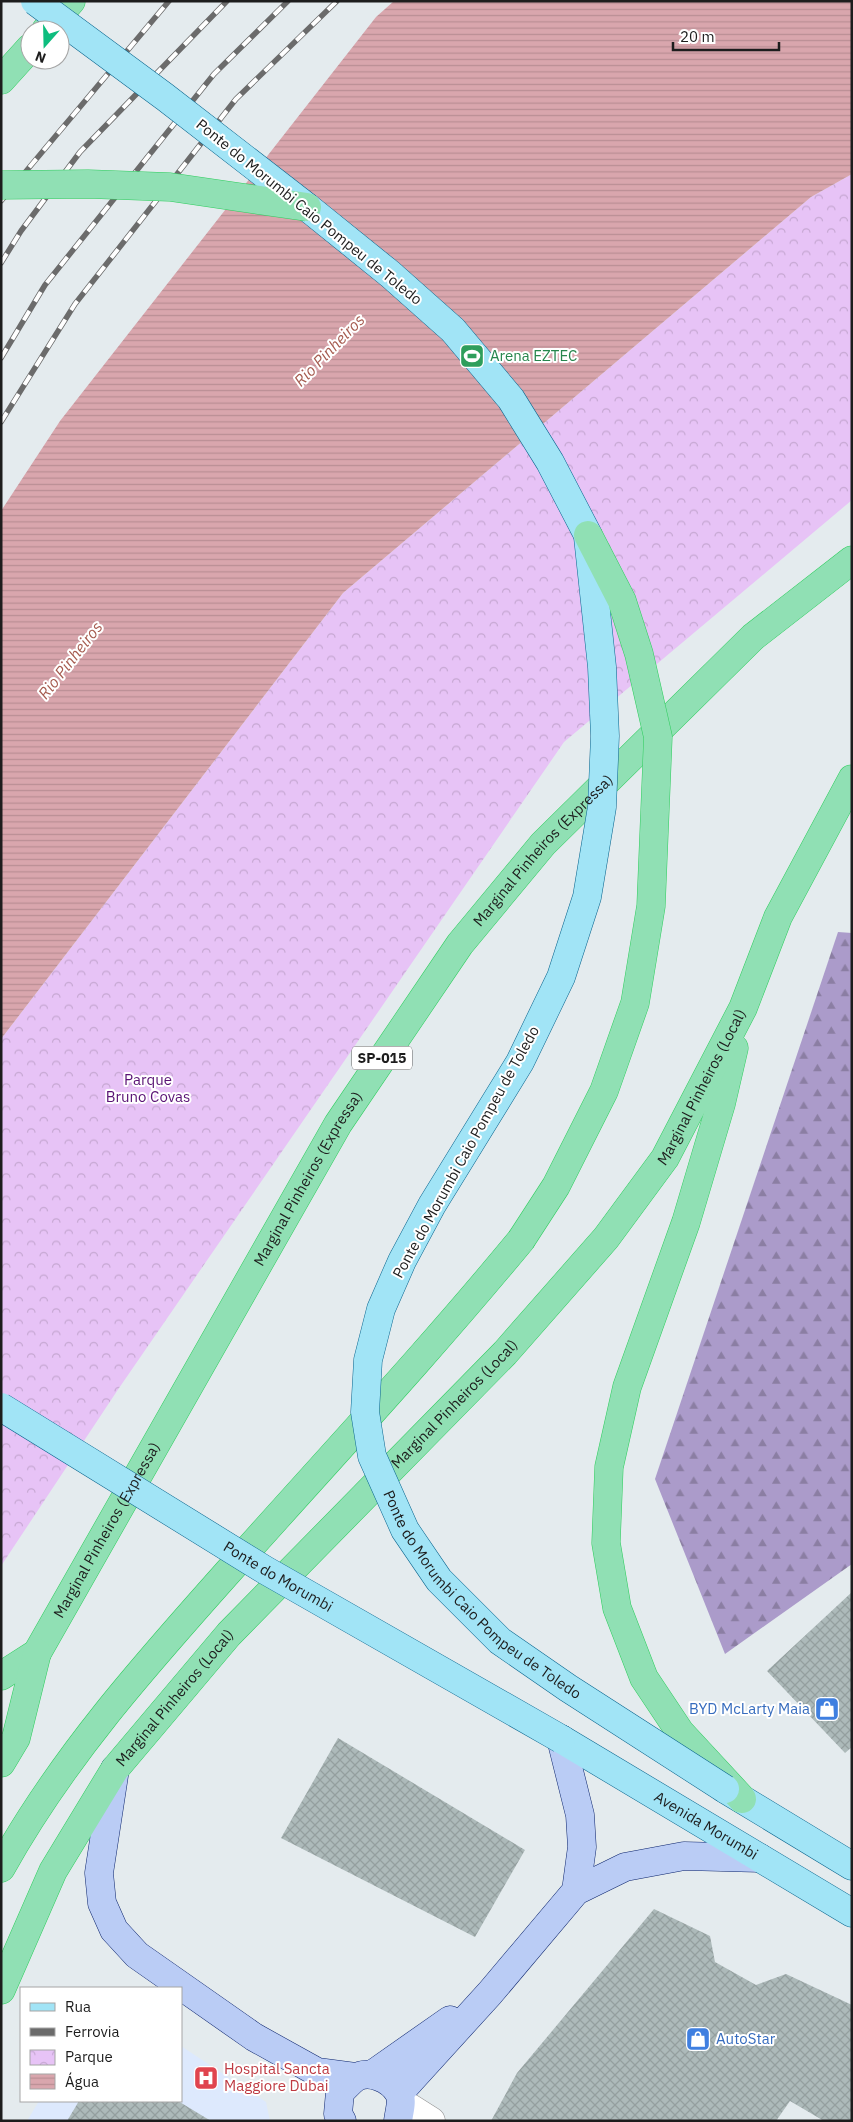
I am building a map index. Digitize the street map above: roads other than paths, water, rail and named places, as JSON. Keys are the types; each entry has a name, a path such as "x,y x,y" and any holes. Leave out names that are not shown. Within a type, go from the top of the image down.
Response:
{"highway":[{"path":"55,20 71,1"},
{"path":"1,80 20,59"},
{"path":"1,185 88,184 170,187 308,207"},
{"path":"1,1868 53,1783 112,1706 167,1640 458,1316 521,1240 556,1186 604,1091 634,1003 651,906 657,730 639,654 622,601 588,535"},
{"name":"Marginal Pinheiros (Expressa)","path":"1,1676 37,1653 338,1124 460,944 543,844 753,637 852,560"},
{"name":"Marginal Pinheiros (Local)","path":"1,1990 53,1871 115,1769 229,1634 505,1353 606,1238 665,1158 744,1008 778,917 852,779"},
{"path":"733,1794 680,1732 644,1678 616,1608 606,1543 609,1467 627,1387 686,1222 721,1104 744,1008"},
{"path":"1,1763 16,1738 37,1653"}],"main road":[{"name":"Ponte do Morumbi Caio Pompeu de Toledo","path":"35,1 165,97 308,207 390,274 459,337 512,399 550,462 588,535 601,658 605,736 602,807 588,897 561,977 520,1062 432,1205 402,1261 381,1309 368,1360 365,1412 375,1464 405,1530 439,1580 500,1641 568,1688 733,1794"},
{"name":"Ponte do Morumbi","path":"1,1407 265,1570 561,1739"},
{"name":"Avenida Morumbi","path":"561,1739 852,1913"},
{"path":"733,1794 852,1866"}],"street":[{"path":"561,1739 580,1815 582,1847 576,1891"},
{"path":"115,1769 99,1873 102,1903 114,1930 137,1955 254,2037 317,2072 364,2076 388,2081 399,2105 431,2121"},
{"path":"399,2105 490,1992 576,1891 625,1867 684,1856 760,1858"},
{"path":"339,2118 340,2092 490,1992"}],"water":[{"name":"Rio Pinheiros","path":"394,1 852,1 852,174 811,197 343,593 1,1039 1,511 60,421 376,17"}],"railway":[{"path":"1,201 169,1"},
{"path":"1,263 21,231 80,152 227,1"},
{"path":"1,358 45,285 214,74 288,1"},
{"path":"1,422 75,304 236,99 337,1"}],"place":[{"name":"Arena EZTEC","path":"472,356"},
{"name":"BYD McLarty Maia","path":"827,1709"},
{"name":"AutoStar","path":"698,2039"},
{"name":"Hospital Sancta Maggiore Dubai","path":"206,2078"}],"park label":[{"name":"Parque Bruno Covas","path":"148,1088"}]}
